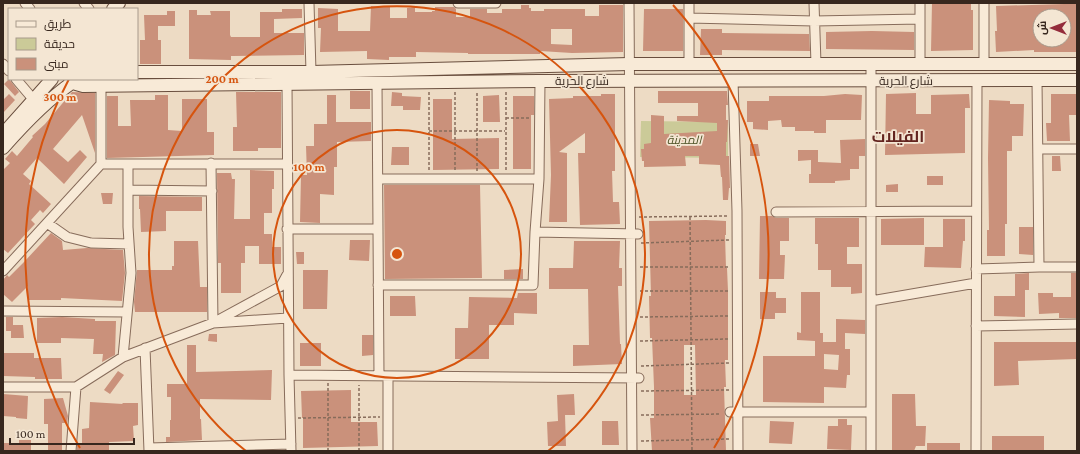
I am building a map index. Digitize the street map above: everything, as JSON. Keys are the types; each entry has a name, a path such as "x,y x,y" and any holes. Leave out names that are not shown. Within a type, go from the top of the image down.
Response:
{"main road":[{"name":"شارع الحرية","path":"72,81 80,86 94,83 287,84 342,77 629,64 1077,64"},
{"name":"شارع الحرية","path":"138,72 311,72 377,83 732,80 1077,80"},
{"path":"236,72 236,84"},
{"path":"4,132 51,80"},
{"path":"3,148 35,114 72,81"}],"street":[{"path":"309,3 311,72"},
{"path":"458,3 496,3"},
{"path":"629,3 629,81 634,234 635,448"},
{"path":"688,64 689,3"},
{"path":"814,3 816,64"},
{"path":"920,3 920,64"},
{"path":"984,3 984,64"},
{"path":"689,18 814,21 920,19"},
{"path":"871,64 871,451"},
{"path":"17,80 33,99"},
{"path":"732,80 737,211 730,412 738,451"},
{"path":"1038,80 1039,267"},
{"path":"378,285 533,285 539,179 540,81"},
{"path":"976,451 977,81"},
{"path":"3,272 101,164 94,83"},
{"path":"377,83 378,285 388,417 388,451"},
{"path":"146,348 149,450 291,448 287,229 287,84"},
{"path":"1038,149 1077,149"},
{"path":"211,163 213,323"},
{"path":"101,164 287,164"},
{"path":"123,357 131,273 129,244 128,164"},
{"path":"378,179 539,179"},
{"path":"128,190 212,191"},
{"path":"776,212 976,211"},
{"path":"47,223 67,237 91,243 129,244"},
{"path":"287,229 378,229"},
{"path":"535,232 634,234"},
{"path":"976,269 1077,266"},
{"path":"3,386 76,386 123,357 213,323 281,286 288,274"},
{"path":"871,301 976,282"},
{"path":"3,311 127,312"},
{"path":"213,323 288,318"},
{"path":"976,326 1077,324"},
{"path":"289,375 635,378"},
{"path":"71,451 76,386"},
{"path":"730,412 871,412"}],"path":[{"path":"429,90 429,179"},
{"path":"454,90 455,179"},
{"path":"476,90 477,179"},
{"path":"506,90 506,179"},
{"path":"506,118 539,117"},
{"path":"429,131 506,131"},
{"path":"690,216 692,451"},
{"path":"728,216 638,217 634,234 638,243 729,240"},
{"path":"638,267 729,266"},
{"path":"638,291 729,290"},
{"path":"638,318 729,316"},
{"path":"638,341 729,339"},
{"path":"730,363 639,366 635,378 639,391 730,390"},
{"path":"328,375 328,451"},
{"path":"359,376 359,451"},
{"path":"639,415 730,412"},
{"path":"290,418 388,417"},
{"path":"635,448 639,441 730,440"}],"green space":[{"name":"المدينة","path":"641,121 728,122 728,158 640,157"}],"building":[{"path":"932,3 971,3 971,10 973,10 973,50 931,51"},
{"path":"1077,4 1077,52 1034,52 1034,50 996,52 995,31 997,31 996,6"},
{"path":"521,5 529,5 531,11 544,11 544,9 585,9 585,16 599,16 599,5 623,5 623,52 572,53 540,51 540,54 468,54 416,52 416,57 389,57 389,60 367,59 367,51 320,52 321,28 318,28 318,8 338,9 338,31 370,31 371,6 390,7 390,18 407,18 407,8 415,7 415,12 432,12 435,11 435,7 454,7 456,9 456,17 470,17 470,9 487,9 487,13 502,13 502,9 521,9","holes":["551,29 572,29 572,45 551,44"]},
{"path":"282,9 302,9 302,18 274,19 274,33 304,33 304,55 231,56 231,60 189,59 189,10 197,10 197,15 211,15 210,11 230,11 231,37 260,37 260,12 282,12"},
{"path":"644,9 683,9 683,51 643,51"},
{"path":"167,11 175,11 175,26 158,26 158,40 161,40 161,64 140,64 140,40 145,40 144,15 167,15"},
{"path":"701,29 722,29 722,33 809,34 810,51 722,50 722,55 700,55"},
{"path":"826,32 914,32 914,50 826,49"},
{"path":"10,80 19,92 15,96 4,84"},
{"path":"350,91 370,91 370,109 350,109"},
{"path":"658,91 727,91 728,105 726,105 726,120 728,120 726,156 729,156 730,188 728,200 723,200 720,165 699,164 699,156 685,156 686,166 644,167 641,149 644,149 644,144 651,143 651,115 664,116 664,134 717,131 717,123 677,121 677,116 698,116 698,103 658,103"},
{"path":"72,92 95,93 95,153 82,115 53,149 68,162 80,150 87,157 64,184 37,158 23,174 31,181 29,184 51,204 43,213 40,210 31,220 35,224 8,253 3,249 3,170 10,163 5,159 12,151 17,156 33,137 32,136 45,124"},
{"path":"236,92 281,92 281,148 258,148 258,151 233,151 233,127 237,127"},
{"path":"392,92 402,93 402,96 421,97 420,110 403,110 403,106 391,106"},
{"path":"916,93 916,114 931,114 931,95 969,94 970,108 965,108 965,153 885,155 886,94"},
{"path":"9,94 15,100 3,113 3,100"},
{"path":"601,94 615,94 615,171 612,171 613,202 619,202 620,224 580,225 578,153 585,153 585,133 559,152 567,153 567,222 549,222 551,175 549,99 573,98 573,96 601,96"},
{"path":"845,94 862,95 861,120 826,120 826,133 814,133 814,131 795,131 795,127 782,127 781,120 768,121 768,130 753,129 753,122 747,122 747,101 769,101 769,96 824,96"},
{"path":"1051,94 1077,94 1077,115 1069,115 1070,141 1047,141 1046,123 1051,123"},
{"path":"155,95 168,95 168,130 182,131 182,99 207,99 207,132 214,132 214,155 107,158 107,96 118,96 118,126 131,126 130,100 155,100"},
{"path":"327,95 336,95 336,122 371,122 371,141 337,142 337,167 334,167 334,195 320,194 320,223 300,222 301,175 307,175 306,146 314,146 314,124 327,124"},
{"path":"499,95 500,122 483,122 483,96"},
{"path":"513,96 534,96 534,115 531,115 531,169 513,169"},
{"path":"433,99 452,99 452,139 499,138 499,169 433,170"},
{"path":"989,100 1010,101 1010,104 1024,104 1023,136 1012,136 1012,151 1007,151 1007,224 1005,224 1005,256 987,256 987,230 989,230"},
{"path":"865,139 865,156 859,156 859,169 850,169 850,180 835,181 835,183 809,183 809,174 811,174 811,160 798,161 798,150 818,150 818,162 841,163 840,140"},
{"path":"750,144 758,144 760,156 750,156"},
{"path":"392,147 409,147 409,165 391,165"},
{"path":"1052,156 1060,156 1061,171 1052,171"},
{"path":"250,170 274,171 272,213 264,213 264,234 272,234 272,247 281,247 281,264 259,264 259,246 245,246 245,263 241,263 241,293 221,293 221,263 218,263 217,173 231,173 232,179 235,179 234,219 250,219"},
{"path":"927,176 943,176 943,185 927,185"},
{"path":"898,184 898,192 886,192 886,185"},
{"path":"384,185 480,185 482,278 385,279"},
{"path":"101,193 113,193 112,204 103,204"},
{"path":"139,196 202,197 202,211 166,211 166,231 141,232"},
{"path":"760,216 789,218 789,241 780,241 780,255 785,255 784,279 759,279"},
{"path":"815,218 859,218 859,247 847,247 847,264 862,264 862,293 851,294 851,287 831,287 831,270 818,270 818,244 815,244"},
{"path":"924,218 924,245 881,245 881,219"},
{"path":"943,219 965,219 965,241 963,241 961,268 924,267 925,247 943,247"},
{"path":"649,221 726,221 725,235 728,291 728,360 725,360 726,387 724,387 726,451 652,451 650,418 654,418 654,387 652,338 650,338 649,296 651,296","holes":["684,345 695,345 696,395 684,395"]},
{"path":"1019,227 1033,227 1033,255 1019,254"},
{"path":"51,233 62,241 63,250 87,248 123,250 125,273 122,301 61,298 61,300 28,300 28,286 12,302 3,294 3,280 7,275 9,277"},
{"path":"350,240 370,240 369,261 349,260"},
{"path":"174,241 198,241 200,287 207,287 207,312 135,312 134,302 137,270 172,270 172,266 174,266"},
{"path":"574,241 620,241 619,268 622,268 622,286 618,286 622,364 573,366 573,345 589,345 588,289 549,289 549,268 573,268"},
{"path":"296,252 304,252 304,264 297,264"},
{"path":"523,269 523,279 504,279 504,270"},
{"path":"303,270 328,270 327,309 303,309"},
{"path":"1029,273 1029,290 1025,290 1025,317 994,316 994,296 1015,296 1015,274"},
{"path":"1071,273 1077,273 1077,318 1059,318 1059,313 1039,314 1038,293 1053,293 1053,297 1071,297"},
{"path":"760,292 776,292 776,298 786,298 786,313 775,313 775,319 760,319"},
{"path":"801,292 820,292 820,333 823,333 823,342 836,342 836,319 865,320 865,334 845,333 845,349 850,349 850,375 847,375 846,388 824,387 824,403 763,402 763,356 815,356 815,341 797,340 797,332 801,333","holes":["824,354 839,355 838,370 824,369"]},
{"path":"518,293 537,293 537,314 514,313 514,325 489,325 489,359 455,359 455,328 468,328 469,297 517,298"},
{"path":"390,296 415,296 416,316 390,316"},
{"path":"6,317 13,317 13,325 23,325 24,338 11,338 11,331 6,331"},
{"path":"62,317 95,319 95,321 116,321 115,355 102,362 103,354 93,354 94,339 61,338 61,343 37,343 37,318"},
{"path":"209,334 217,334 217,342 208,341"},
{"path":"362,335 373,335 373,355 362,356"},
{"path":"994,342 1077,342 1077,359 1018,361 1019,385 994,386"},
{"path":"300,343 321,343 321,366 300,366"},
{"path":"187,345 196,345 196,372 272,370 271,400 200,399 202,440 166,442 166,437 170,437 171,420 171,397 167,397 167,384 187,384"},
{"path":"3,353 34,353 34,358 61,358 62,379 35,379 35,377 3,376"},
{"path":"118,371 124,375 110,394 104,390"},
{"path":"351,390 351,422 377,422 378,446 303,448 301,391"},
{"path":"3,394 28,396 27,419 3,416"},
{"path":"574,394 575,415 565,415 566,446 548,446 547,422 558,421 557,395"},
{"path":"892,394 915,394 916,426 926,426 925,446 916,446 914,451 892,451"},
{"path":"63,398 68,416 67,423 62,423 62,451 48,451 48,424 44,424 44,399"},
{"path":"90,402 123,404 122,403 138,403 138,425 133,426 134,441 109,442 109,451 77,451 77,445 82,445 82,429 89,428"},
{"path":"838,419 847,419 847,425 852,425 851,450 827,449 828,426 838,426"},
{"path":"602,421 618,421 619,445 602,445"},
{"path":"770,421 794,422 792,444 769,443"},
{"path":"992,436 1044,436 1044,451 992,451"},
{"path":"19,440 31,440 31,451 3,451 3,443 19,443"},
{"path":"927,443 960,443 960,451 927,451"}],"district":[{"name":"الفيلات","path":"898,136"}]}
